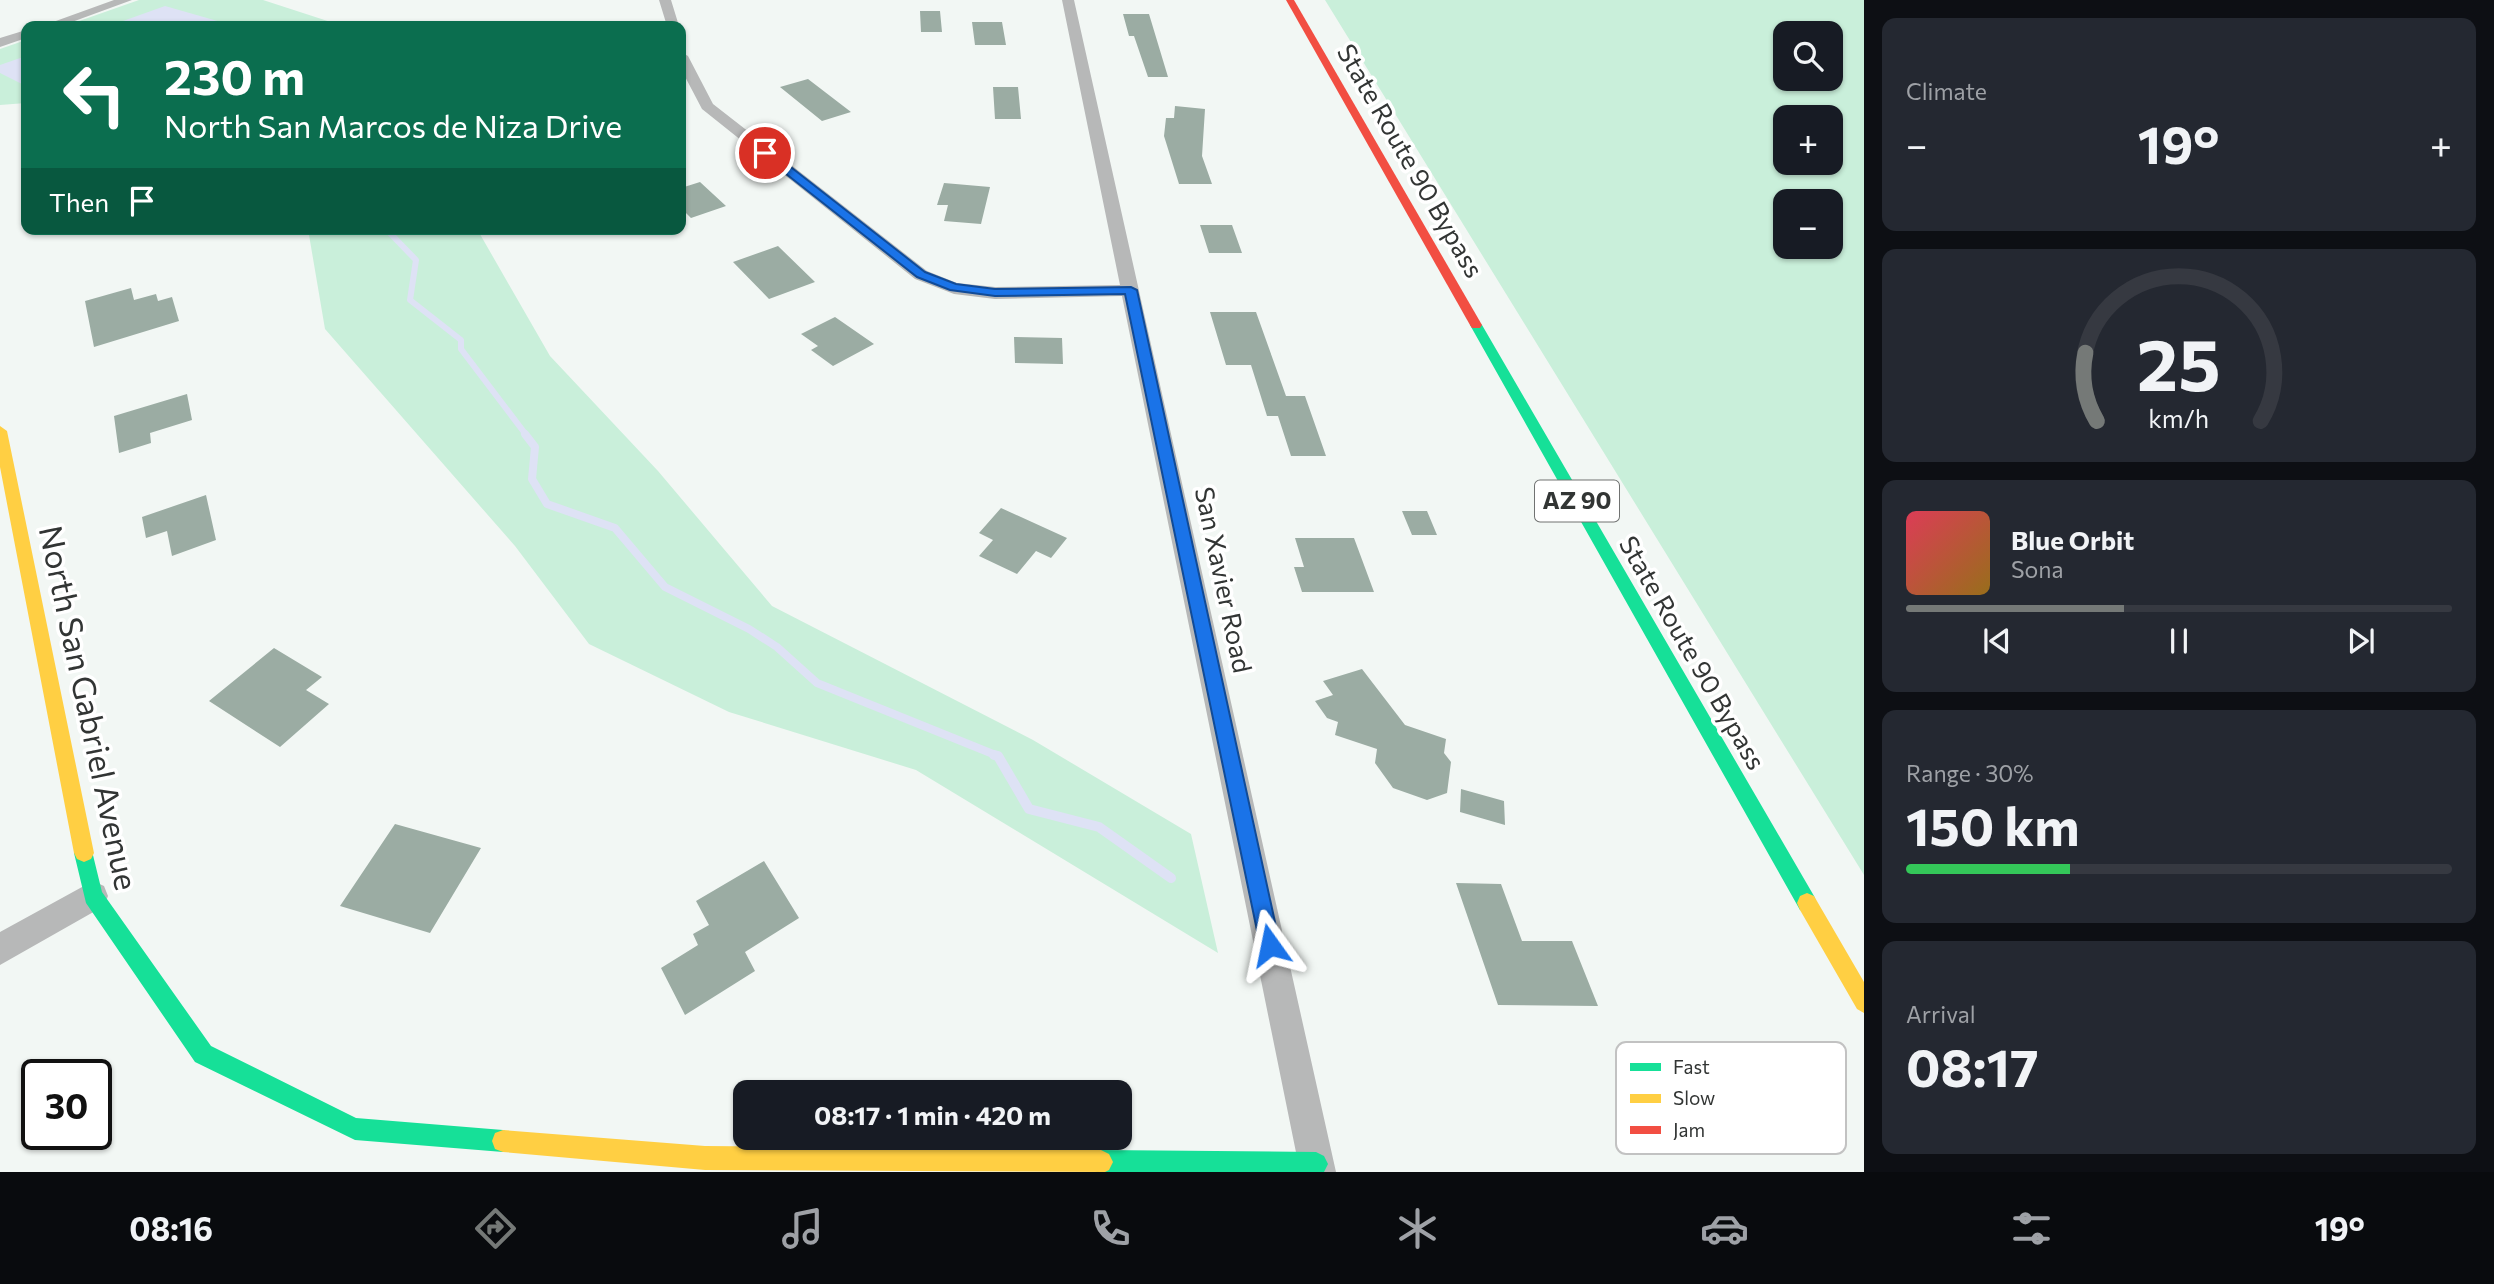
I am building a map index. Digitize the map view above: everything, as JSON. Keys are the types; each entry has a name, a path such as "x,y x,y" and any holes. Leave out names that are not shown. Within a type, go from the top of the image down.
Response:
{"main road":[{"name":"State Route 90 Bypass","path":"1290,0 1864,1002"},
{"name":"North San Gabriel Avenue","path":"0,431 93,896 203,1054 355,1129 705,1158 1317,1168"}],"street":[{"path":"64,21 127,0"},
{"path":"665,0 671,21"},
{"name":"San Xavier Road","path":"1068,0 1317,1168"},
{"path":"0,43 21,36"},
{"path":"686,66 707,106 921,275 954,288 995,293 1131,290"},
{"path":"0,949 93,896"}],"green space":[{"path":"139,0 263,0 328,21 79,21"},
{"path":"1325,0 1864,0 1864,875"},
{"path":"21,42 21,103 0,105 0,49"},
{"path":"309,235 480,235 550,356 658,471 772,606 1033,740 1191,834 1218,953 916,770 729,712 589,644 515,546 325,329"}],"water":[{"path":"165,6 218,21 123,21"},
{"path":"21,58 21,84 0,73 0,65"}],"building":[{"path":"920,11 940,11 942,32 921,32"},
{"path":"1123,14 1149,14 1168,77 1148,77 1134,36 1129,36"},
{"path":"972,22 1002,22 1006,45 975,45"},
{"path":"808,79 851,112 822,121 780,87"},
{"path":"993,87 1018,87 1021,119 995,119"},
{"path":"1175,106 1205,109 1202,156 1212,184 1179,184 1164,136 1166,118 1174,118"},
{"path":"700,182 726,206 691,218 686,213 686,186"},
{"path":"944,183 990,187 981,224 944,221 948,205 937,205"},
{"path":"1200,225 1232,225 1242,253 1209,253"},
{"path":"778,246 815,282 769,299 733,262"},
{"path":"131,288 134,300 156,294 158,301 172,297 179,321 94,347 85,301"},
{"path":"1210,312 1256,312 1286,396 1305,396 1326,456 1291,456 1278,416 1267,416 1251,365 1226,365"},
{"path":"835,317 874,344 833,366 811,350 818,346 801,334"},
{"path":"1014,337 1062,338 1063,364 1015,363"},
{"path":"187,394 192,420 150,433 151,443 119,453 114,416"},
{"path":"206,495 216,540 172,556 167,531 146,538 142,517"},
{"path":"1001,508 1067,538 1051,558 1036,551 1017,574 979,556 993,540 979,533"},
{"path":"1402,511 1427,511 1437,535 1412,535"},
{"path":"1295,538 1354,538 1374,592 1302,592 1294,567 1304,567"},
{"path":"274,648 322,677 306,690 329,704 280,747 209,701"},
{"path":"1362,669 1405,725 1446,739 1444,753 1451,762 1447,793 1427,800 1393,788 1375,763 1377,749 1335,735 1338,722 1327,718 1315,701 1333,695 1323,681"},
{"path":"1461,789 1504,801 1505,825 1460,812"},
{"path":"395,824 481,848 430,933 340,906"},
{"path":"764,861 799,918 745,952 755,971 685,1015 661,968 698,945 693,934 709,925 696,901"},
{"path":"1456,883 1501,884 1522,941 1572,941 1598,1006 1498,1005"}],"waterway":[{"path":"392,235 416,260 410,300 461,340 461,349 527,436"},
{"path":"525,434 535,447 532,479 547,504 615,528 665,587 749,629 777,647 817,683 998,756"},
{"path":"994,755 998,756"},
{"path":"998,756 1029,809 1099,827 1171,878"}],"traffic: fast":[{"path":"1476,325 1807,903"},
{"path":"84,853 93,896 203,1054 355,1129 503,1141"},
{"path":"1101,1162 1316,1164"}],"traffic: slow":[{"path":"0,431 84,853"},
{"path":"1807,903 1864,1002"},
{"path":"503,1141 705,1158 1101,1162"}],"traffic: jam":[{"path":"1290,0 1476,325"}],"route":[{"path":"765,153 921,275 954,288 995,293 1131,290 1270,945"}]}
